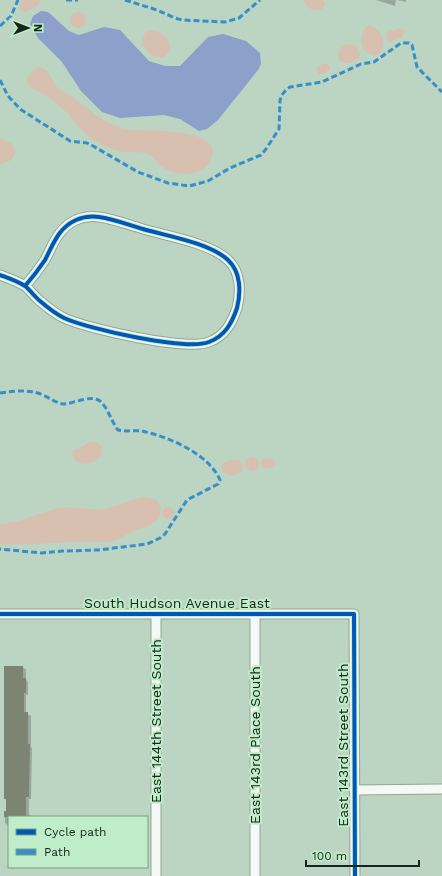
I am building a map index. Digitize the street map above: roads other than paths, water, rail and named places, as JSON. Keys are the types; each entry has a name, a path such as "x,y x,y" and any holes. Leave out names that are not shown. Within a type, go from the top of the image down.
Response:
{"street":[{"path":"0,275 15,280 25,286 39,300 64,318 112,331 166,342 192,344 209,342 225,332 234,317 240,290 237,274 233,266 220,254 196,244 100,218 84,218 66,226 55,239 38,270 25,286"},
{"name":"South Hudson Avenue East","path":"0,614 354,614"},
{"name":"East 144th Street South","path":"156,614 156,876"},
{"name":"East 143rd Place South","path":"255,614 255,876"},
{"name":"East 143rd Street South","path":"354,614 355,876"},
{"path":"354,790 442,789"}],"water":[{"path":"41,11 48,12 69,31 79,35 104,27 120,30 149,61 165,66 180,66 208,37 223,34 246,41 260,53 261,64 258,70 218,120 207,129 199,131 180,119 164,115 120,118 102,112 81,91 62,62 38,38 30,24 33,16"}]}
